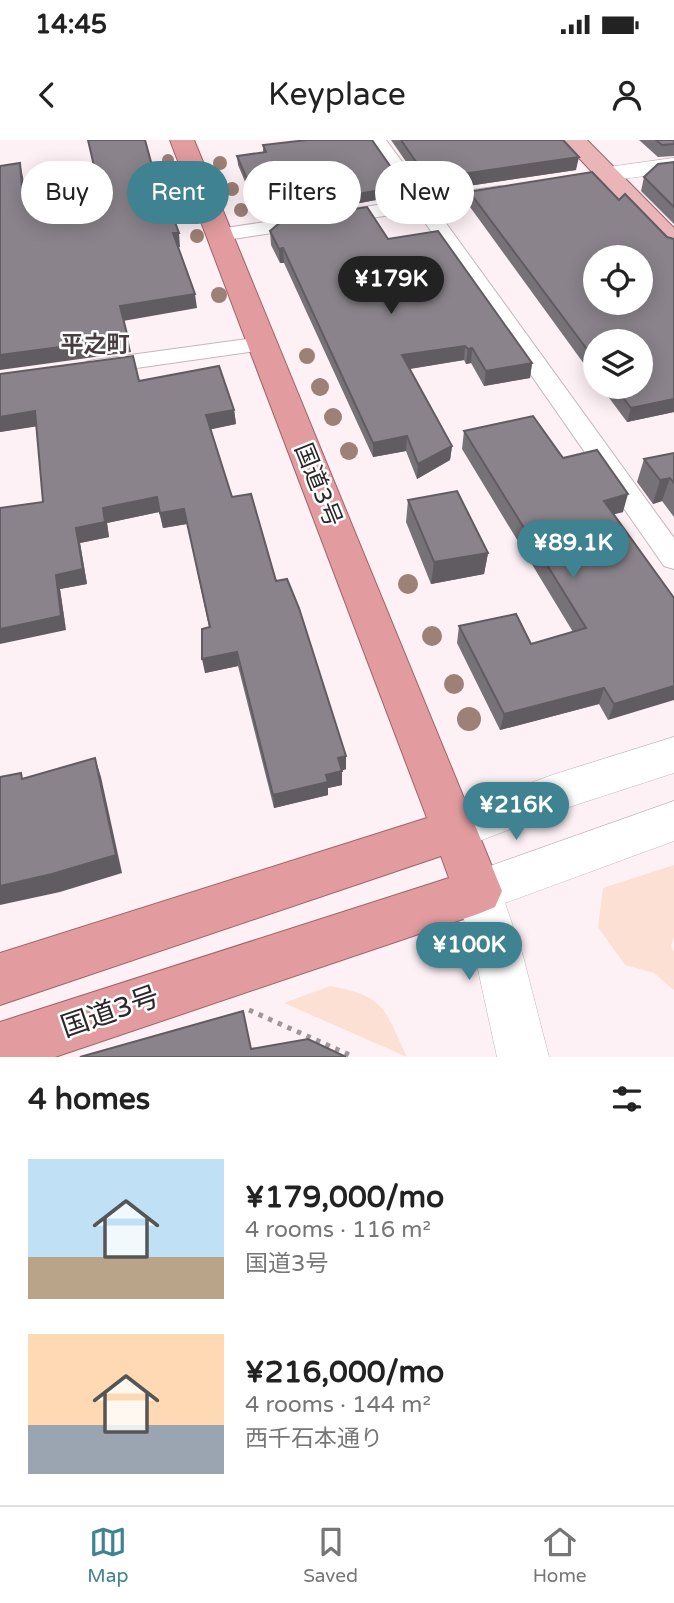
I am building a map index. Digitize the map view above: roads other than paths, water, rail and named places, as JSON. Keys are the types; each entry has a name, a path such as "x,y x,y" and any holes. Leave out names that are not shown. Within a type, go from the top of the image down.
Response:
{"highway":[{"name":"国道3号","path":"0,1049 478,891 182,140"},
{"path":"0,979 456,830"}],"main road":[{"path":"574,140 674,243"}],"street":[{"path":"377,140 392,161"},
{"path":"579,179 674,165"},
{"path":"474,196 514,190"},
{"path":"219,235 375,211"},
{"path":"436,224 674,559"},
{"path":"67,371 262,344"},
{"path":"456,830 555,793 674,755"},
{"path":"528,1057 478,891 674,821"}],"district":[{"name":"平之町","path":"95,345"}]}
